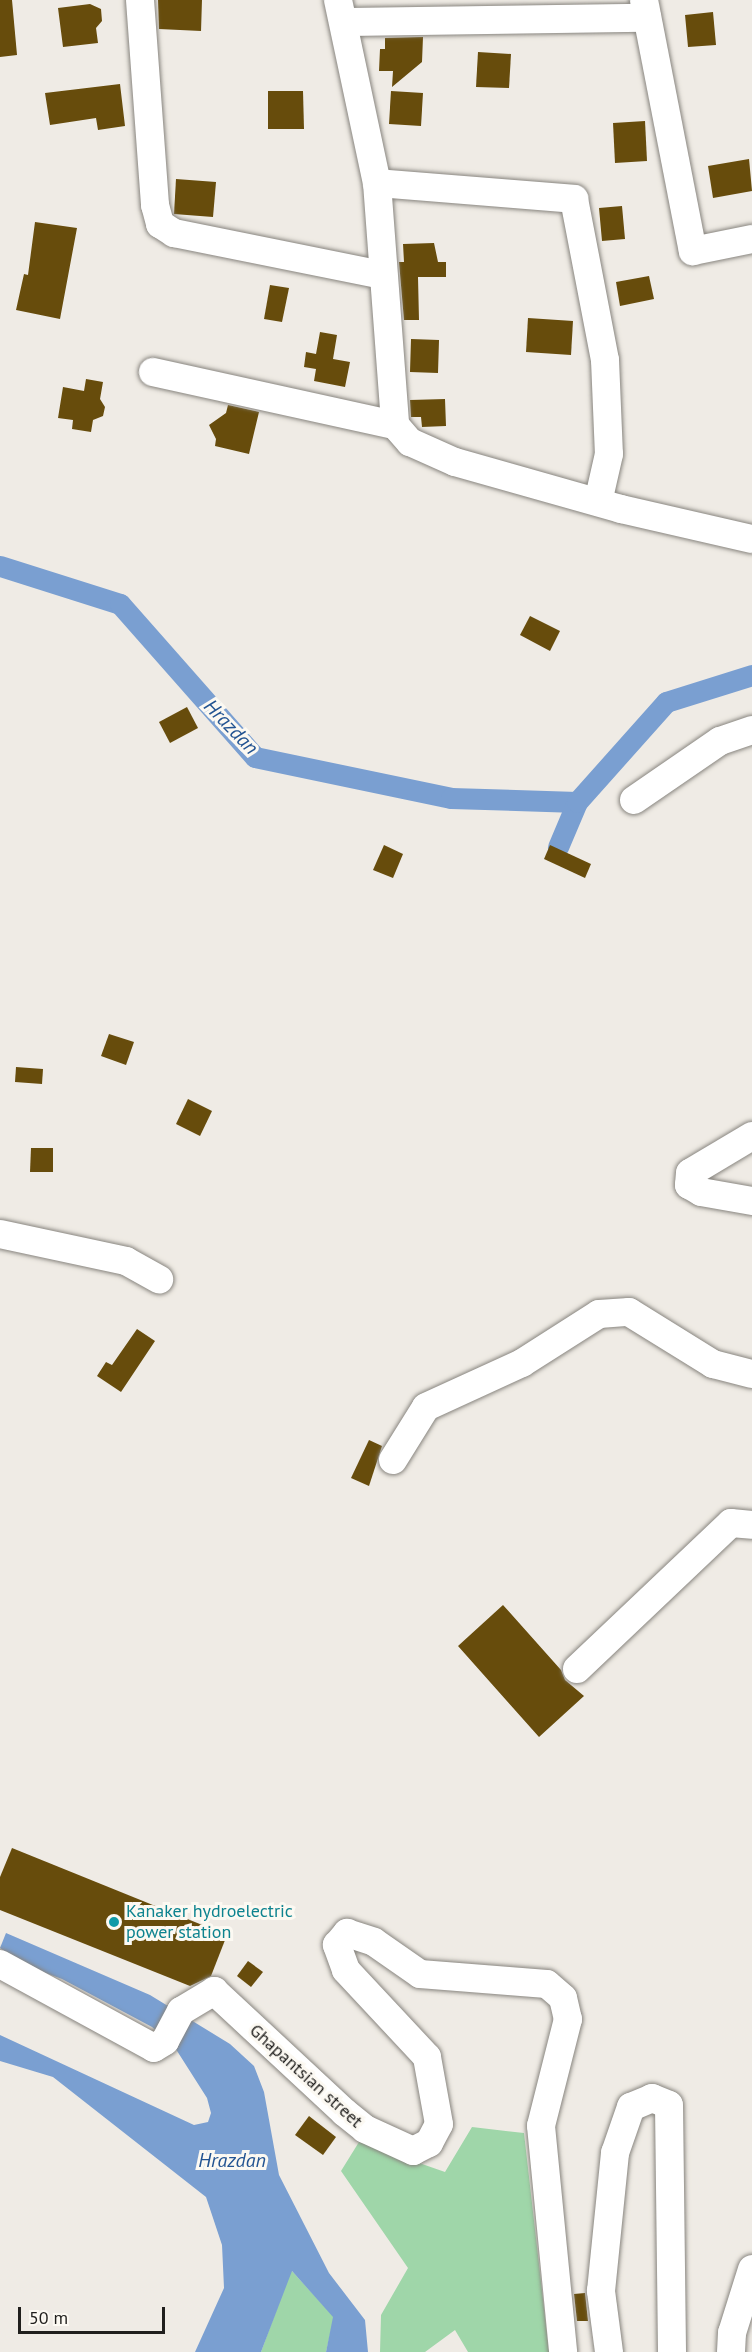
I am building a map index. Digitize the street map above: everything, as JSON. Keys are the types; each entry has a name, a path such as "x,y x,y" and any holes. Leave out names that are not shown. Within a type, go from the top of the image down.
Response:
{"street":[{"path":"140,0 155,205 160,224 174,233 382,275"},
{"path":"395,425 382,275 377,183 342,11 646,9 693,251 752,239"},
{"path":"377,183 574,199 605,360 609,454 598,502"},
{"path":"153,372 395,425 410,442 455,462 598,502 752,539"},
{"path":"634,800 720,741 752,730"},
{"path":"752,1136 690,1173 689,1185 701,1192 752,1201"},
{"path":"0,1234 126,1261 159,1279"},
{"path":"393,1460 426,1407 522,1363 598,1314 629,1312 713,1364 752,1374"},
{"path":"577,1669 731,1523 752,1526"},
{"name":"Ghapantsian street","path":"0,1964 149,2047 165,2041 181,2011 214,1991 275,2051 365,2129 412,2151 429,2143 439,2124 427,2057 346,1970 337,1945 347,1933 374,1942 420,1974 547,1984 563,1998 568,2019 541,2126 563,2352"},
{"path":"609,2352 602,2292 615,2153 631,2107 652,2098 669,2105 672,2352"},
{"path":"730,2352 732,2333 752,2269"}],"green space":[{"path":"472,2127 524,2133 549,2352 468,2352 455,2330 425,2352 380,2352 381,2315 408,2268 341,2171 359,2142 445,2172"},
{"path":"291,2270 334,2317 326,2352 261,2352"}],"water":[{"name":"Hrazdan","path":"6,1933 150,1995 230,2044 254,2066 264,2092 279,2175 329,2273 365,2320 368,2352 326,2352 333,2317 292,2271 261,2352 195,2352 224,2288 222,2245 206,2197 53,2077 0,2061 0,2035 194,2125 208,2122 211,2113 207,2098 172,2043 152,2027 62,1979 24,1965 0,1948"}],"building":[{"path":"0,0 12,0 17,55 0,57"},
{"path":"158,0 202,0 201,31 159,29"},
{"path":"90,4 101,9 102,21 96,28 98,43 63,47 58,8"},
{"path":"713,12 716,45 688,47 685,15"},
{"path":"423,37 422,62 392,87 393,71 379,71 380,49 385,49 385,38"},
{"path":"478,52 511,54 509,88 476,87"},
{"path":"120,84 125,126 98,130 96,118 50,125 45,93"},
{"path":"268,91 303,91 304,129 268,129"},
{"path":"391,91 423,93 421,126 389,124"},
{"path":"645,121 647,161 615,163 613,123"},
{"path":"749,159 752,191 713,198 708,166"},
{"path":"176,179 216,182 213,217 174,214"},
{"path":"622,206 625,239 602,241 599,208"},
{"path":"35,222 77,228 60,319 16,310 24,274 28,275"},
{"path":"434,243 438,262 446,262 446,277 418,277 419,320 404,320 399,262 404,262 403,244"},
{"path":"649,276 654,299 620,306 616,282"},
{"path":"270,285 289,288 282,322 264,319"},
{"path":"528,318 573,321 571,355 526,352"},
{"path":"320,332 337,335 333,359 350,362 345,387 314,381 316,369 304,367 306,352 316,354"},
{"path":"411,339 439,340 438,373 410,372"},
{"path":"86,379 103,382 100,399 105,407 103,416 93,420 91,432 72,429 73,420 58,418 63,387 84,391"},
{"path":"445,399 446,426 422,427 421,417 411,417 410,400"},
{"path":"228,405 259,412 249,454 215,446 216,439 209,425 226,413"},
{"path":"530,616 560,631 550,651 520,635"},
{"path":"187,707 198,728 170,743 159,722"},
{"path":"384,845 403,854 393,878 373,870"},
{"path":"550,845 591,864 585,878 544,859"},
{"path":"109,1034 134,1042 126,1065 101,1056"},
{"path":"16,1067 43,1069 42,1084 15,1082"},
{"path":"188,1099 212,1111 200,1136 176,1124"},
{"path":"31,1148 53,1148 53,1172 30,1172"},
{"path":"137,1329 155,1341 121,1392 97,1376 106,1362 112,1365"},
{"path":"369,1440 382,1446 369,1486 351,1478"},
{"path":"503,1605 561,1670 565,1680 584,1696 539,1737 458,1646"},
{"name":"Kanaker hydroelectric power station","path":"12,1848 227,1935 211,1976 190,1986 0,1910 0,1877"},
{"path":"248,1961 263,1972 251,1987 237,1976"},
{"path":"309,2116 336,2137 323,2155 295,2135"},
{"path":"585,2293 588,2321 577,2321 574,2294"}],"waterway":[{"name":"Hrazdan","path":"0,566 120,604 255,757 451,798 577,802"},
{"path":"558,847 577,802 666,702 752,675"}],"place":[{"name":"Kanaker hydroelectric power station","path":"114,1922"}]}
